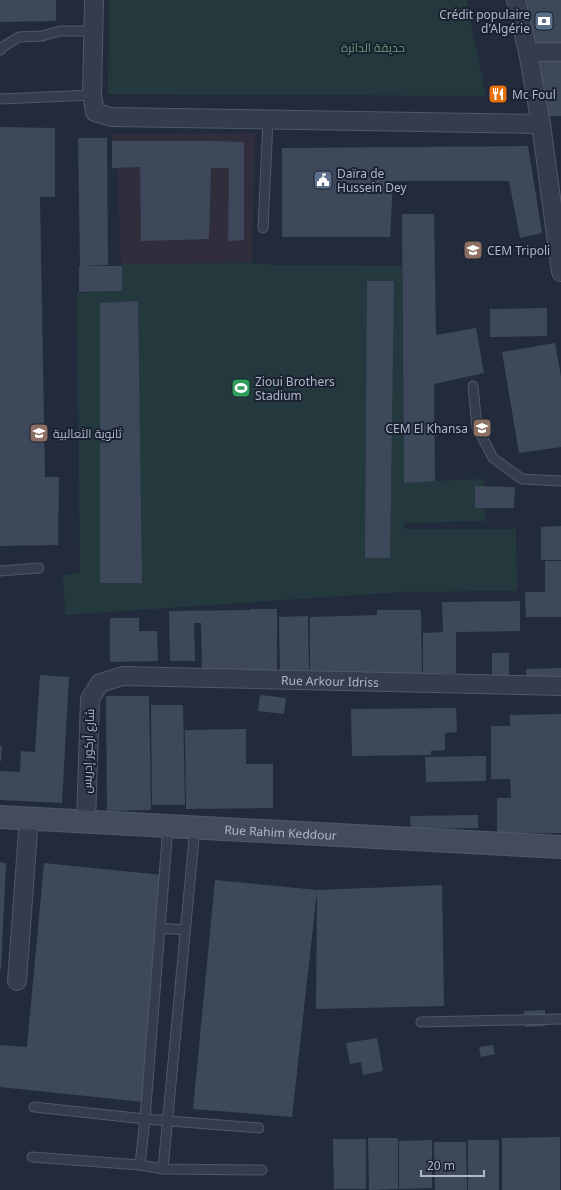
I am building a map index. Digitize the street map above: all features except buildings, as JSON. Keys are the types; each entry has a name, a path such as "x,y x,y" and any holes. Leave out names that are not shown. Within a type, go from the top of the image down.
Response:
{"main road":[{"name":"Rue Rahim Keddour","path":"0,817 561,847"}],"street":[{"path":"94,0 92,95 95,112 111,117 541,124"},
{"path":"516,0 528,52 541,124 561,272"},
{"path":"528,52 561,52"},
{"name":"Rue Arkour Idriss","path":"100,683 122,676 561,686"},
{"name":"شارع أركور إدريس","path":"86,822 90,699 100,683"},
{"path":"17,981 29,818"}],"lane":[{"path":"0,50 19,37 42,36 60,31 93,31"},
{"path":"0,99 92,95"},
{"path":"263,228 268,120"},
{"path":"473,386 477,427 493,458 522,479 561,481"},
{"path":"0,571 39,568"},
{"path":"140,1165 168,826"},
{"path":"163,1169 195,828"},
{"path":"160,928 185,930"},
{"path":"421,1022 561,1019"},
{"path":"34,1107 145,1119 259,1128"},
{"path":"32,1157 140,1165 163,1169 262,1170"}],"shaded area":[{"path":"255,133 252,263 121,264 117,168 112,168 112,134"}],"green space":[{"name":"حديقة الدائرة","path":"109,0 466,0 486,96 108,94"},
{"name":"Zioui Brothers Stadium","path":"252,263 277,265 402,266 404,482 484,479 485,521 404,523 404,529 516,529 517,591 402,592 65,615 63,575 80,573 77,293 122,291 121,264"}],"place":[{"name":"Crédit populaire d'Algérie","path":"544,21"},
{"name":"Mc Foul","path":"498,94"},
{"name":"Daïra de Hussein Dey","path":"323,180"},
{"name":"CEM Tripoli","path":"473,250"},
{"name":"Zioui Brothers Stadium","path":"241,388"},
{"name":"CEM El Khansa","path":"482,428"},
{"name":"ثانوية الثعالبية","path":"39,433"}]}
